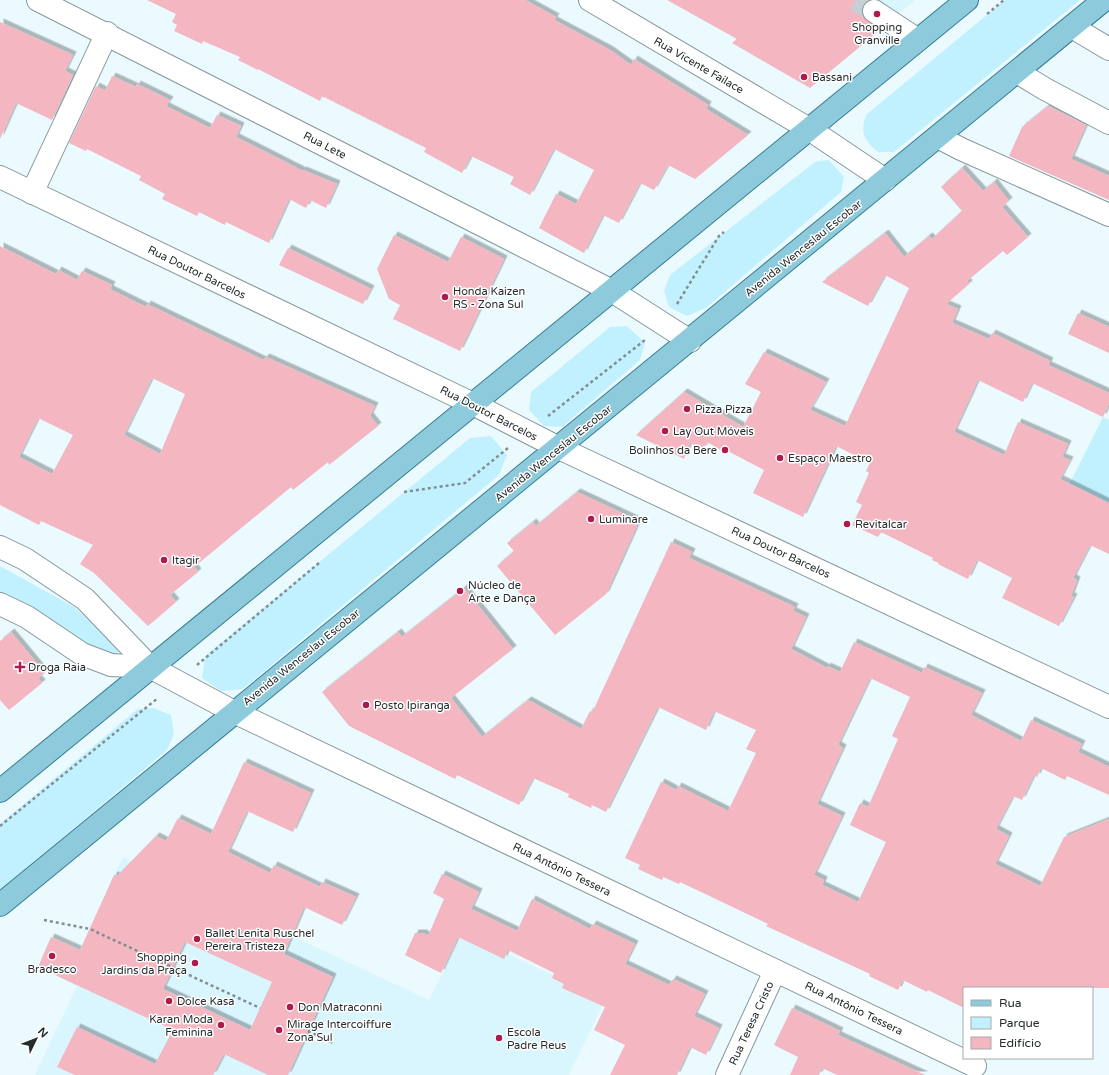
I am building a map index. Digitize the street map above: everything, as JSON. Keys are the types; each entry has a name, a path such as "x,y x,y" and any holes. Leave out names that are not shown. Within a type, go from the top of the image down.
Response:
{"main road":[{"path":"0,792 150,667 967,0"},
{"name":"Avenida Wenceslau Escobar","path":"0,905 234,712 690,341 1104,0"}],"street":[{"name":"Rua Lete","path":"38,0 106,33 612,290 690,341"},
{"name":"Rua Vicente Failace","path":"590,0 809,129 885,180"},
{"path":"874,11 918,40"},
{"path":"1072,27 1109,49"},
{"path":"32,193 106,33"},
{"path":"1017,72 1045,89 1109,123"},
{"path":"938,137 961,149 1109,216"},
{"name":"Rua Doutor Barcelos","path":"0,177 473,404 559,448 1108,702"},
{"path":"0,547 25,559 85,599 150,667"},
{"path":"0,604 27,617 82,654 110,665 150,667"},
{"name":"Rua Antônio Tessera","path":"150,667 234,712 975,1066"},
{"name":"Rua Teresa Cristo","path":"727,1075 775,970"}],"path":[{"path":"44,920 90,929 260,1008"},
{"path":"308,1031 335,1044"}],"shaded area":[{"name":"Shopping Granville","path":"829,0 915,0 882,28"},
{"path":"123,857 429,1000 463,933 605,1000 569,1075 35,1075 77,986 38,967 51,937 80,950"}],"green space":[{"path":"1005,0 1080,0 894,152 878,152 873,148 866,140 863,132 866,115"},
{"path":"829,160 844,177 841,192 706,308 687,316 669,307 664,291 670,275 815,162"},
{"path":"627,326 645,343 640,360 562,427 544,426 529,410 531,392 610,327"},
{"path":"1103,417 1109,420 1109,504 1069,485"},
{"path":"491,436 507,455 499,475 243,689 221,691 202,678 205,656 470,438"},
{"path":"0,566 74,607 118,647 118,656 105,658 0,592"},
{"path":"154,708 171,715 174,734 167,750 0,890 0,824 138,709"}],"building":[{"path":"147,0 525,0 556,17 554,20 610,50 631,65 634,59 708,105 706,109 748,135 695,179 668,165 654,190 640,183 619,223 603,215 584,253 539,228 556,194 576,204 594,170 554,149 530,195 510,184 514,177 471,156 462,173 424,152 426,148 322,96 320,101 238,60 240,57 203,41 202,44 174,31 177,25 172,22 176,14"},
{"path":"667,0 868,0 863,4 863,16 880,30 810,88 732,43 737,39"},
{"path":"0,22 73,55 65,71 73,75 52,120 16,103 0,139"},
{"path":"112,76 136,87 137,84 170,100 166,106 210,128 217,115 241,126 236,137 303,171 337,184 326,208 310,200 306,208 289,199 269,243 226,222 225,225 199,212 197,216 162,199 165,194 139,180 141,176 87,149 86,151 69,143 96,86 105,91"},
{"path":"1048,106 1086,125 1071,159 1109,176 1109,200 1009,156 1022,127"},
{"path":"962,168 983,191 994,182 1009,201 1002,207 1028,237 1007,255 1003,251 967,281 969,284 946,304 958,309 952,323 989,339 992,333 1050,361 1048,365 1109,393 1109,403 1103,417 1032,383 1023,402 978,380 954,432 1004,455 1018,422 1068,444 1062,457 1070,460 1060,479 1109,503 1109,554 1090,545 1073,578 1077,580 1071,596 1074,597 1059,626 1002,598 1012,578 977,560 968,579 938,564 939,563 932,560 933,558 881,532 878,537 852,525 862,505 856,502 869,473 866,471 870,463 836,446 803,517 753,493 764,470 722,448 721,450 707,442 703,449 690,443 684,459 636,435 684,392 743,427 761,392 745,384 764,352 826,382 810,410 845,426 909,288 885,275 868,306 822,282 885,233 904,257 929,236 932,239 962,211 941,187"},
{"name":"Honda Kaizen RS - Zona Sul","path":"394,235 448,262 461,237 504,259 460,351 393,319 400,305 389,299 377,269"},
{"path":"0,246 56,274 58,270 77,280 82,271 112,285 110,289 146,307 147,304 263,360 266,357 375,406 370,416 378,426 329,465 328,462 293,490 291,487 194,567 198,572 170,595 176,602 148,626 94,573 80,564 93,545 41,521 39,525 0,505","holes":["152,378 185,394 160,454 124,435","38,418 73,435 52,474 19,457"]},
{"path":"288,248 371,289 363,304 279,265"},
{"path":"1078,313 1109,327 1109,353 1068,334"},
{"path":"577,492 639,521 606,594 555,635 497,566 514,551 507,543 533,522 536,526"},
{"path":"671,542 692,552 689,558 795,607 793,611 806,617 791,649 827,668 827,666 840,672 854,642 922,673 924,667 982,693 971,715 1021,741 1031,720 1082,744 1078,752 1109,767 1109,795 1067,776 1065,780 1041,768 1037,777 1034,775 1022,800 1013,796 996,829 1009,836 995,864 1040,886 1064,837 1109,819 1109,988 963,987 963,1008 928,990 927,992 903,980 898,990 869,976 870,974 766,926 768,924 680,882 679,884 663,877 662,880 638,869 640,865 625,858 661,782 676,790 678,786 728,811 744,778 756,753 746,749 756,730 714,711 706,730 658,707 606,812 592,805 591,808 568,797 569,794 533,778 519,805 457,775 455,779 349,726 322,692 398,632 402,637 464,588 513,649 451,698 482,737 528,700 581,729 590,711 592,713","holes":["870,678 910,697 892,736 898,739 868,807 860,803 850,825 886,842 858,902 822,885 824,880 814,875 842,816 817,804 843,748 838,745"]},
{"name":"Droga Raia","path":"11,632 45,673 38,678 42,683 9,710 0,700 0,641"},
{"path":"244,762 311,793 293,832 247,811 228,852 270,873 274,865 320,887 322,882 356,897 342,925 304,907 284,954 333,977 288,1075 268,1075 224,1054 213,1075 75,1075 57,1067 77,1027 155,1064 173,1030 38,967 51,937 80,950 114,875 117,876 156,836 166,841 178,818 211,834","holes":["185,942 272,982 250,1030 163,989"]},
{"path":"442,874 479,892 471,909 517,931 532,899 590,929 593,924 635,944 625,964 669,985 673,979 705,994 694,1016 719,1028 706,1055 690,1047 677,1075 610,1075 625,1045 594,1030 605,1007 562,988 564,984 552,978 554,973 508,950 504,959 458,937 441,973 405,955 415,933 423,933 428,936 444,899 433,893"},
{"path":"792,1008 840,1031 838,1035 925,1075 837,1075 822,1068 819,1075 790,1075 798,1057 774,1045"}],"tunnel":[{"path":"856,0 874,11"}],"place":[{"name":"Shopping Granville","path":"877,14"},
{"name":"Bassani","path":"804,77"},
{"name":"Honda Kaizen RS - Zona Sul","path":"445,297"},
{"name":"Pizza Pizza","path":"687,409"},
{"name":"Lay Out Móveis","path":"665,431"},
{"name":"Bolinhos da Bere","path":"725,450"},
{"name":"Espaço Maestro","path":"780,458"},
{"name":"Luminare","path":"591,519"},
{"name":"Revitalcar","path":"847,524"},
{"name":"Itagir","path":"164,560"},
{"name":"Núcleo de Arte e Dança","path":"460,591"},
{"name":"Droga Raia","path":"20,667"},
{"name":"Posto Ipiranga","path":"366,705"},
{"name":"Ballet Lenita Ruschel Pereira Tristeza","path":"197,939"},
{"name":"Bradesco","path":"52,956"},
{"name":"Shopping Jardins da Praça","path":"195,963"},
{"name":"Dolce Kasa","path":"169,1001"},
{"name":"Don Matraconni","path":"290,1007"},
{"name":"Karan Moda Feminina","path":"221,1025"},
{"name":"Mirage Intercoiffure Zona Sul","path":"279,1030"},
{"name":"Escola Padre Reus","path":"499,1038"}]}
